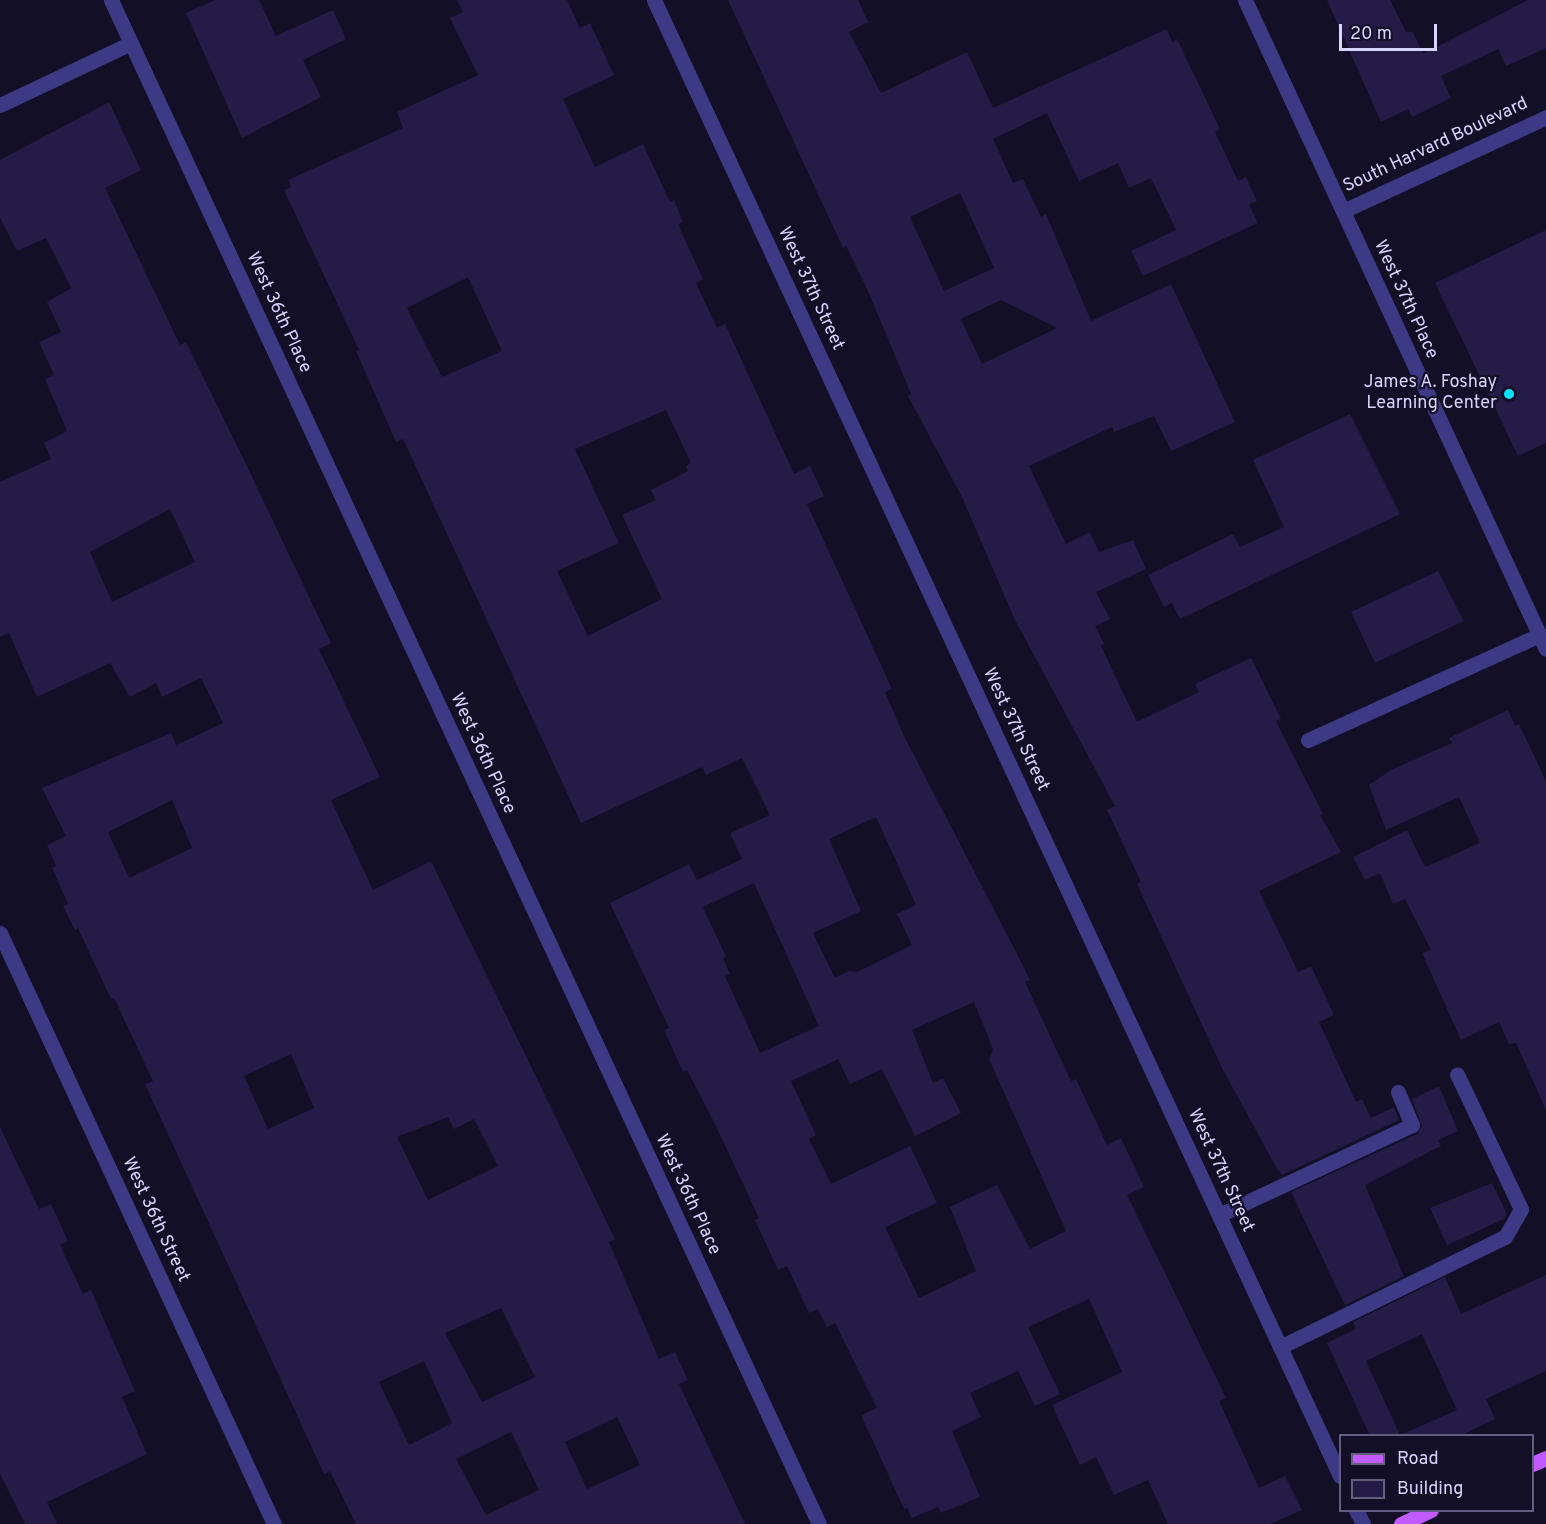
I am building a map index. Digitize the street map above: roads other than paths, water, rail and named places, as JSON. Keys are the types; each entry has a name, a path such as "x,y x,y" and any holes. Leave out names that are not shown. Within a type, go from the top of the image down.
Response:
{"main road":[{"path":"1401,1524 1427,1512"}],"street":[{"name":"West 36th Place","path":"111,0 819,1524"},
{"name":"West 37th Street","path":"654,0 1339,1472"},
{"name":"West 37th Place","path":"1245,0 1543,642"},
{"path":"0,105 131,43"},
{"name":"South Harvard Boulevard","path":"1343,212 1546,117"},
{"path":"1308,740 1543,642"},
{"name":"West 36th Street","path":"0,933 274,1524"},
{"path":"1280,1347 1505,1237 1521,1209 1457,1074"},
{"path":"1219,1215 1412,1125 1398,1092"}],"place":[{"name":"James A. Foshay Learning Center","path":"1509,394"}]}
